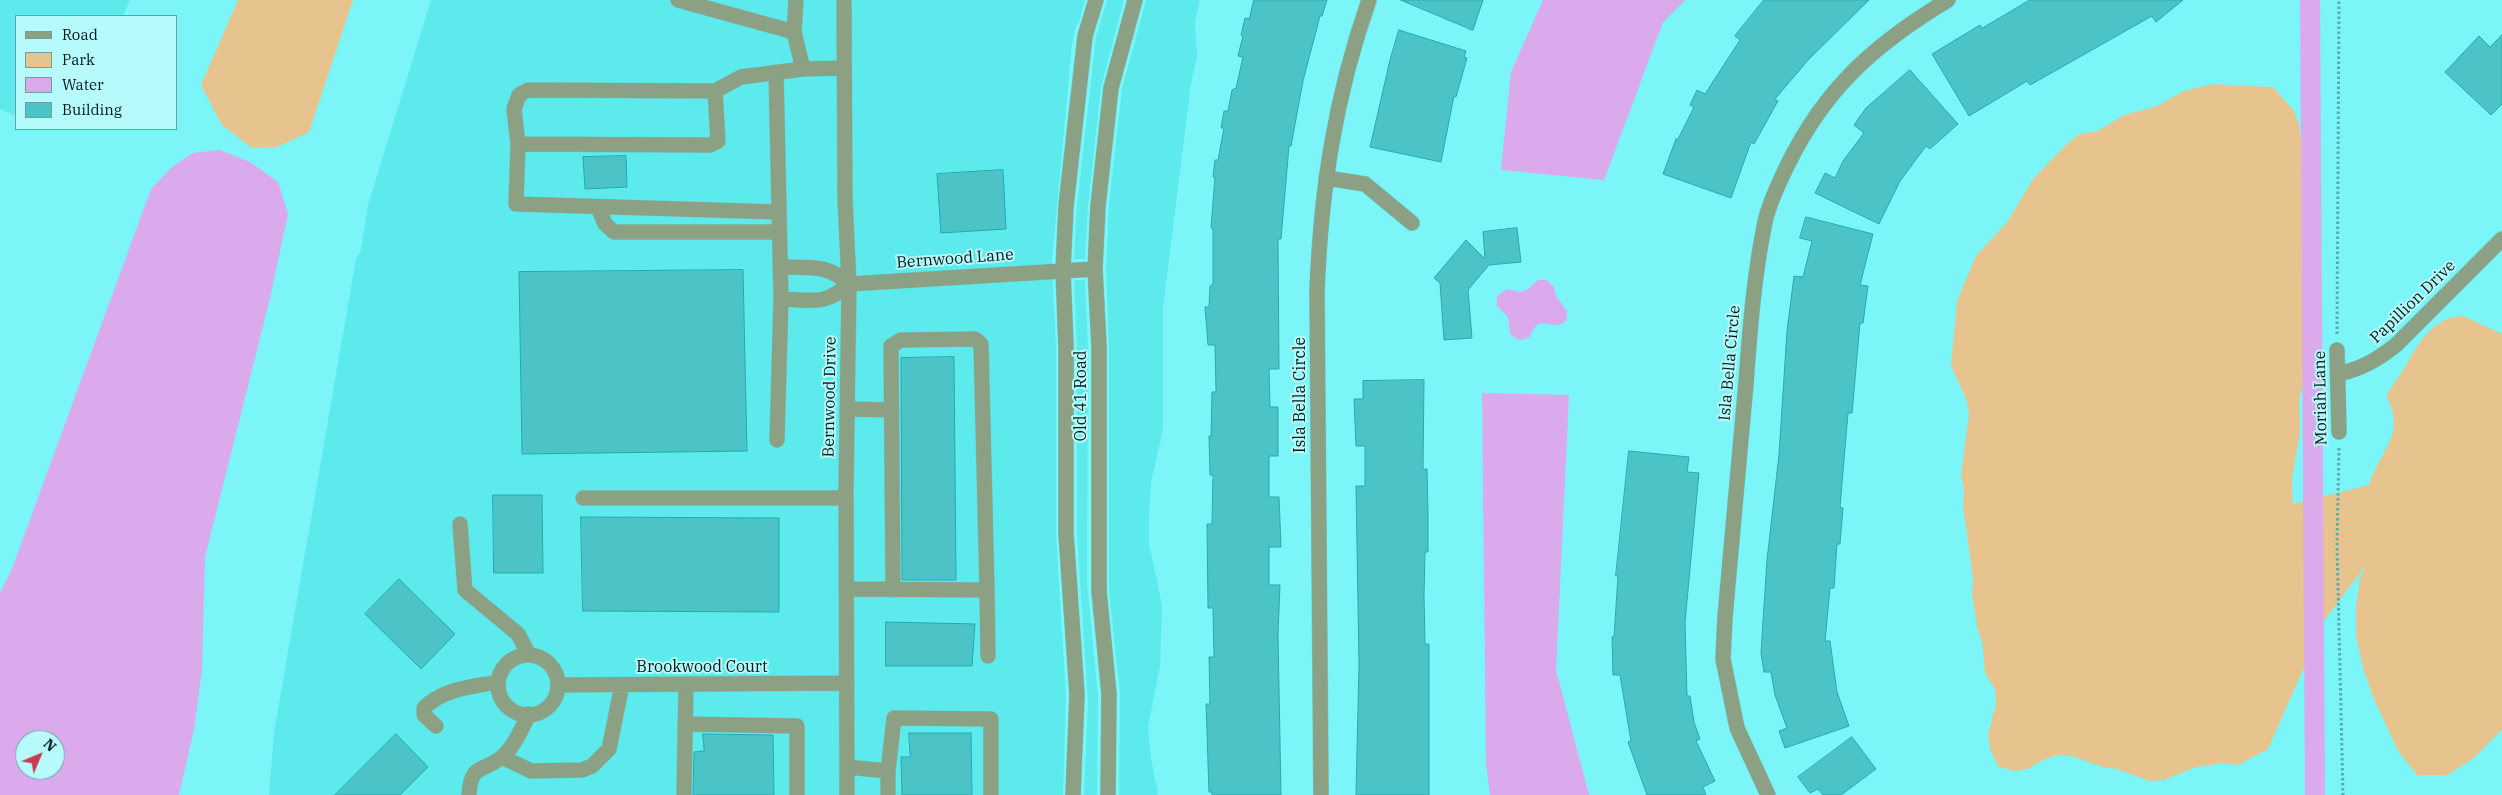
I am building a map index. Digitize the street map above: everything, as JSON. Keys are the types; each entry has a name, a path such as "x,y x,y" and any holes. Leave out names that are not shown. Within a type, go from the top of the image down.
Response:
{"street":[{"path":"678,0 794,32"},
{"path":"796,0 794,32 803,69"},
{"name":"Bernwood Drive","path":"844,0 845,199 849,284 846,498 847,795"},
{"name":"Old 41 Road","path":"1073,795 1077,695 1066,533 1066,347 1063,270 1066,206 1085,36 1096,0"},
{"name":"Old 41 Road","path":"1108,795 1109,694 1099,591 1098,346 1095,269 1098,206 1111,88 1135,0"},
{"name":"Isla Bella Circle","path":"1321,795 1317,291 1330,142 1356,35 1368,0"},
{"name":"Isla Bella Circle","path":"1768,795 1737,728 1723,660 1725,617 1754,284 1766,220 1781,178 1800,140 1822,106 1876,48 1909,23 1948,0"},
{"path":"778,212 516,204 518,144 514,109 519,95 528,90 715,91 740,78 803,69 844,68"},
{"path":"776,72 781,299 777,440"},
{"path":"518,144 710,145 718,141 715,91"},
{"path":"1326,178 1364,184 1412,223"},
{"path":"598,207 605,224 614,232 779,232"},
{"name":"Papillion Drive","path":"2338,374 2360,369 2390,350 2502,239"},
{"path":"780,267 826,269 836,272 849,284 836,296 827,300 781,299"},
{"name":"Bernwood Lane","path":"849,284 1095,269"},
{"path":"893,590 892,346 896,342 975,339 980,344 988,656"},
{"name":"Moriah Lane","path":"2337,350 2339,432"},
{"path":"847,408 892,410"},
{"path":"584,498 846,498"},
{"path":"460,524 465,590 518,634 529,655"},
{"path":"846,589 987,590"},
{"path":"529,655 542,658 551,666 558,685 552,703 544,710 522,714 510,709 501,698 498,682 507,664 518,656 529,655"},
{"path":"436,726 424,715 424,708 433,699 445,693 498,682"},
{"name":"Brookwood Court","path":"558,685 847,683"},
{"path":"684,795 686,684"},
{"path":"502,757 531,771 582,770 592,766 609,749 622,685"},
{"path":"469,795 470,780 476,772 502,757 517,738 529,714"},
{"path":"888,795 888,771 894,718 991,719 991,795"},
{"path":"685,724 797,726 797,795"},
{"path":"847,767 888,771"}],"path":[{"name":"Moriah Lane","path":"2337,350 2339,0"},
{"name":"Moriah Lane","path":"2339,432 2337,543 2343,795"}],"shaded area":[{"path":"0,0 130,0 123,15 15,15 15,116 0,109"},
{"path":"431,0 1085,0 1078,25 1076,25 1072,44 1052,261 1056,348 1056,535 1066,696 1063,795 269,795 274,732 356,259 361,250 368,205"},
{"path":"1107,0 1124,0 1101,87 1088,206 1085,259 1074,259 1077,206 1096,37"},
{"path":"1146,0 1200,0 1195,22 1197,57 1191,83 1163,307 1163,429 1151,483 1149,515 1149,544 1162,605 1160,666 1148,727 1151,758 1158,795 1119,795 1120,693 1109,589 1109,345 1106,268 1109,205 1122,89"},
{"path":"1074,280 1085,280 1088,348 1087,583 1098,696 1097,795 1084,795 1088,703 1077,532 1077,346"}],"green space":[{"path":"238,0 353,0 309,132 277,147 252,148 222,125 201,85"},
{"path":"2213,84 2273,87 2294,111 2299,126 2306,171 2305,185 2310,245 2302,259 2307,305 2304,354 2307,369 2299,400 2300,432 2292,479 2293,504 2369,485 2393,432 2392,409 2386,396 2415,349 2434,327 2443,321 2463,316 2502,334 2502,729 2474,758 2447,775 2417,775 2398,751 2373,697 2363,668 2356,636 2356,607 2360,578 2366,565 2311,638 2312,649 2268,749 2238,765 2225,763 2196,767 2164,780 2149,781 2117,769 2103,767 2072,756 2058,755 2043,760 2027,769 2013,771 1998,766 1990,749 1988,734 1996,704 1995,689 1985,673 1982,641 1977,627 1961,475 1969,415 1967,401 1951,366 1957,301 1976,256 2008,221 2033,179 2068,143 2081,133 2096,132 2124,115 2155,107 2184,91"}],"water":[{"path":"1543,0 1685,0 1663,22 1604,180 1501,170 1511,72"},
{"path":"220,150 250,162 278,182 288,214 270,298 205,557 202,670 194,729 179,795 0,795 0,593 13,566 151,189 172,167 193,153"},
{"path":"1538,280 1547,280 1554,287 1556,296 1567,311 1566,321 1558,325 1539,324 1534,328 1529,338 1518,340 1510,334 1508,317 1497,306 1497,296 1507,289 1520,292 1528,289"},
{"path":"1482,393 1569,395 1556,670 1589,795 1490,795 1486,763"}],"building":[{"path":"1254,0 1327,0 1322,16 1320,16 1303,81 1291,146 1289,146 1281,239 1278,239 1279,369 1269,369 1270,407 1278,407 1278,456 1269,456 1269,497 1279,497 1281,547 1269,547 1269,585 1280,585 1278,635 1281,795 1212,795 1212,792 1209,792 1206,704 1210,704 1209,657 1214,657 1213,608 1208,608 1207,524 1212,524 1213,475 1210,475 1209,436 1211,436 1212,392 1216,392 1215,345 1208,345 1205,307 1209,307 1210,286 1213,284 1213,229 1211,228 1215,160 1218,160 1224,128 1221,128 1224,111 1228,111 1232,90 1236,88 1243,57 1238,56 1245,18 1249,19"},
{"path":"1401,0 1483,0 1473,30"},
{"path":"1764,0 1869,0 1809,59 1775,99 1778,101 1754,144 1751,142 1731,198 1663,174 1676,139 1678,139 1694,107 1690,105 1697,90 1705,94 1740,40 1735,36"},
{"path":"2030,0 2183,0 2156,22 2152,16 2030,85 2027,81 1969,116 1932,54 1980,25 1982,28"},
{"path":"1399,30 1466,51 1464,57 1467,58 1456,97 1454,96 1441,162 1370,147 1390,60"},
{"path":"2502,35 2502,104 2491,115 2445,72 2479,36 2490,47"},
{"path":"1910,70 1958,124 1930,149 1926,146 1900,181 1879,224 1815,193 1825,173 1835,178 1843,161 1864,133 1854,125 1866,108"},
{"path":"626,156 627,187 585,189 583,157"},
{"path":"1003,170 1006,229 941,233 937,174"},
{"path":"1806,217 1873,234 1860,285 1868,286 1863,323 1860,323 1852,413 1848,413 1840,507 1843,508 1840,544 1837,544 1834,588 1830,588 1825,641 1830,641 1837,692 1849,726 1785,748 1779,731 1787,728 1775,695 1771,672 1764,672 1761,653 1767,560 1779,455 1787,331 1794,276 1803,277 1812,241 1800,238"},
{"path":"1517,228 1521,262 1489,265 1468,290 1472,338 1444,340 1440,283 1434,278 1466,240 1485,259 1483,232"},
{"path":"743,270 747,451 522,454 519,272"},
{"path":"954,357 956,580 902,580 901,358"},
{"path":"1424,380 1423,469 1427,469 1428,552 1425,552 1424,595 1425,644 1429,644 1429,795 1356,795 1359,664 1356,486 1365,486 1365,446 1356,446 1354,399 1363,399 1363,381"},
{"path":"1629,451 1689,457 1687,472 1699,473 1685,622 1687,696 1690,696 1694,722 1700,739 1696,741 1715,781 1703,787 1706,795 1647,795 1628,742 1631,741 1620,675 1613,675 1612,637 1614,637 1618,576 1616,576"},
{"path":"493,495 542,495 543,573 494,573"},
{"path":"581,517 779,518 779,612 583,611"},
{"path":"399,579 455,634 421,669 365,614"},
{"path":"886,622 975,624 972,666 886,666"},
{"path":"909,733 971,733 972,795 902,795 901,757 910,757"},
{"path":"396,734 428,767 400,795 335,795"},
{"path":"703,734 773,735 774,795 693,795 694,752 704,751"},
{"path":"1852,737 1876,769 1841,795 1823,795 1818,789 1810,793 1798,777"}],"waterway":[{"path":"2310,0 2315,795"}]}
